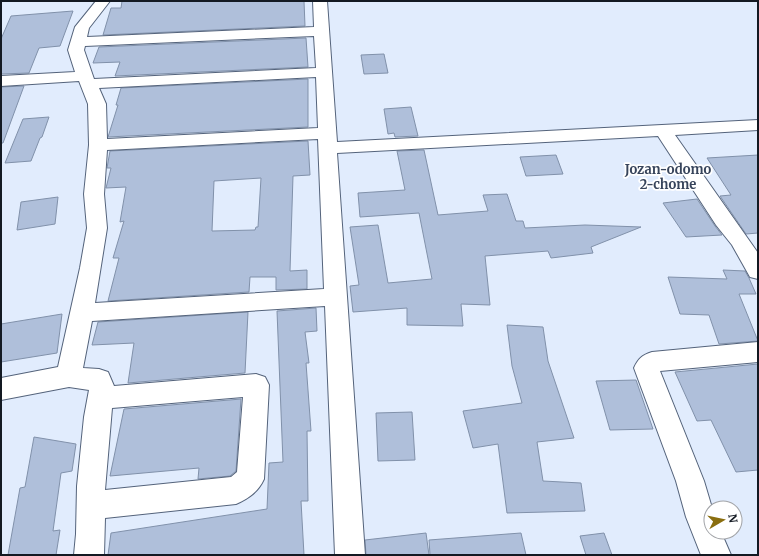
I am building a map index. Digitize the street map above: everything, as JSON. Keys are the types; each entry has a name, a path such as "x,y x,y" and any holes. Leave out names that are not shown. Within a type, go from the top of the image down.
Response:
{"street":[{"path":"69,376 91,268 97,228 94,194 98,145 97,104 76,50 82,27 103,1"},
{"path":"320,1 350,555"},
{"path":"78,42 322,31"},
{"path":"1,81 87,80 324,72"},
{"path":"98,145 663,130 758,125"},
{"path":"663,130 723,220 748,240 758,271"},
{"path":"82,313 335,296"},
{"path":"716,555 700,517 690,481 646,368 652,362 758,352"},
{"path":"1,389 69,376 98,380 102,386 102,398 98,417 94,455 89,555"},
{"path":"92,505 236,490 250,479 256,386 102,398"}],"building":[{"path":"122,1 304,1 305,26 103,35 111,8 121,8"},
{"path":"73,11 60,46 39,48 29,73 1,74 1,39 11,16"},
{"path":"306,38 308,67 115,76 120,62 93,63 99,47"},
{"path":"384,54 388,73 364,74 361,55"},
{"path":"308,79 308,127 108,137 118,105 116,105 121,88"},
{"path":"24,86 3,143 1,143 1,87"},
{"path":"411,107 418,136 395,137 394,133 388,134 384,109"},
{"path":"49,117 31,161 5,163 23,119"},
{"path":"308,141 310,175 293,176 290,271 307,270 307,289 276,290 276,277 250,277 249,292 108,301 119,258 113,258 124,221 120,222 126,187 106,188 111,168 107,168 110,151","holes":["261,178 258,227 256,227 255,230 212,231 214,181"]},
{"path":"424,150 438,215 488,211 483,195 507,194 516,221 523,221 525,228 585,225 641,227 591,247 593,253 551,258 548,251 485,256 490,305 461,304 463,326 407,325 407,308 353,312 350,286 359,285 350,227 378,225 388,283 432,279 419,213 360,217 358,193 405,190 397,151"},
{"path":"556,155 563,174 526,176 520,157"},
{"path":"758,155 758,233 746,234 720,196 731,195 707,158"},
{"path":"58,197 55,224 17,230 21,202"},
{"path":"697,199 722,235 686,237 663,203"},
{"path":"723,270 745,271 749,278 756,294 739,294 758,341 719,344 709,315 680,314 668,277 727,279"},
{"path":"316,308 317,331 305,332 309,363 306,363 311,431 307,431 308,501 301,501 304,555 108,555 111,533 267,509 269,463 283,462 277,311"},
{"path":"248,312 245,373 128,383 134,343 92,345 98,322"},
{"path":"62,314 57,353 1,362 1,324"},
{"path":"507,325 543,327 548,361 574,438 537,442 543,481 581,483 585,511 507,513 498,444 473,448 463,411 522,403 512,366"},
{"path":"758,364 758,470 736,472 711,420 697,421 675,372"},
{"path":"636,380 653,429 610,430 596,381"},
{"path":"241,399 236,471 230,476 198,479 199,468 110,476 124,409"},
{"path":"412,412 415,460 378,461 376,413"},
{"path":"34,437 76,444 72,471 61,473 53,531 60,530 56,555 8,555 20,488 25,487"},
{"path":"426,533 429,555 366,555 365,540"},
{"path":"521,533 526,555 430,555 429,540"},
{"path":"604,533 612,555 586,555 580,536"}],"district":[{"name":"Jozan-odomo 2-chome","path":"668,176"}]}
